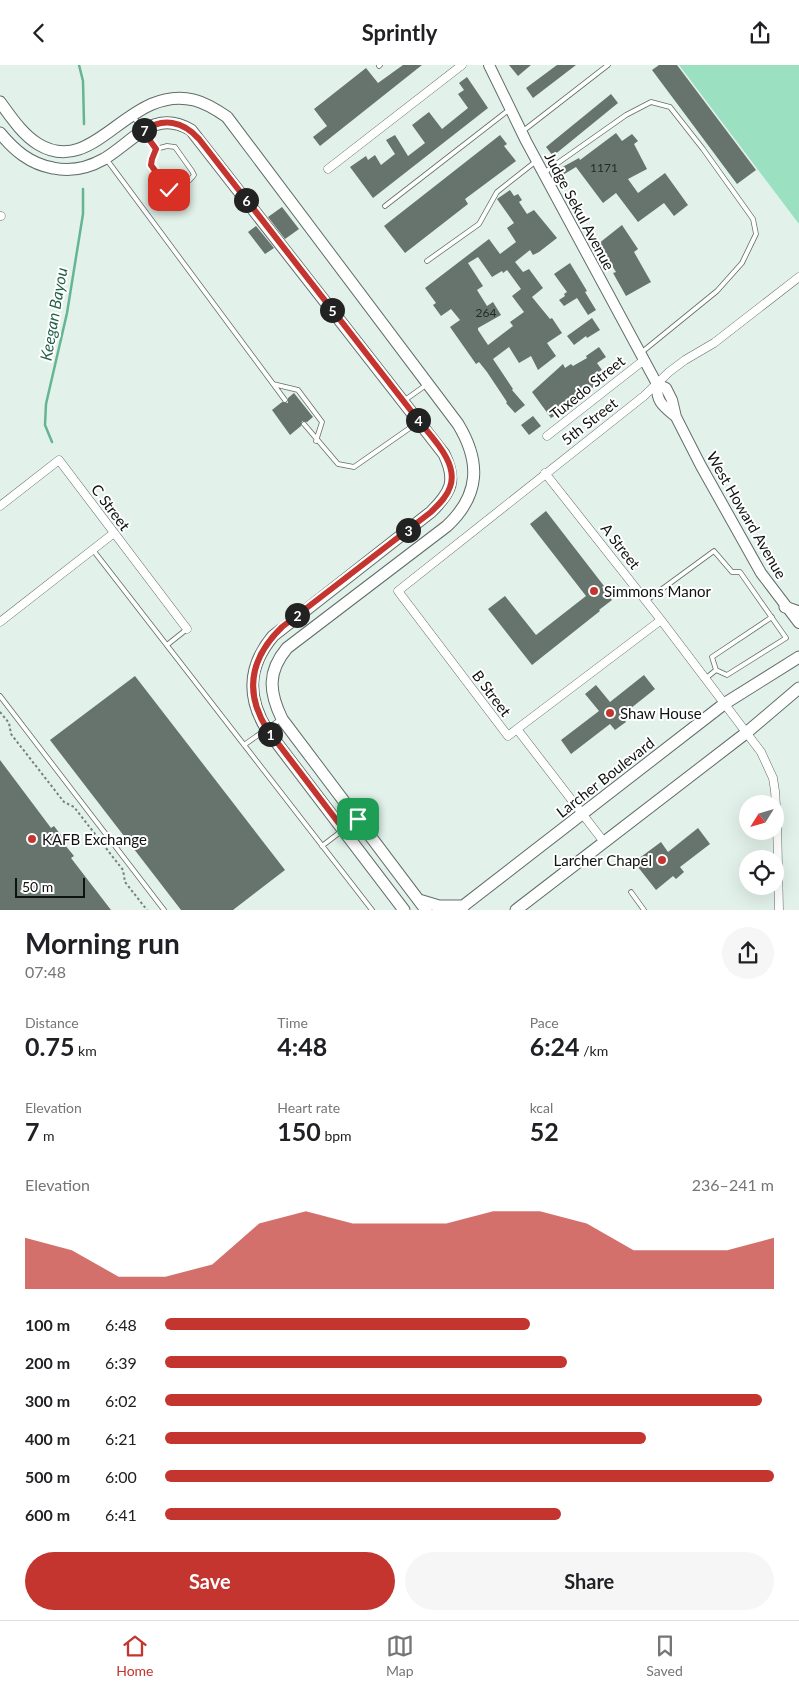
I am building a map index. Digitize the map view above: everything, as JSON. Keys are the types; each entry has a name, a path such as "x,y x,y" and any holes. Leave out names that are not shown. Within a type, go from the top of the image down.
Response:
{"main road":[{"path":"0,102 29,137 44,147 65,151 76,151 96,141 131,114 157,101 181,98 193,99 206,104 227,117 458,424 471,449 474,476 472,489 467,501 456,518 287,648 277,663 272,685 272,695 282,719 426,910"},
{"path":"0,133 19,153 44,167 68,170 78,169 106,158 155,124 164,122 175,123 191,130 444,454 452,477 450,487 439,504 282,627 263,648 257,660 252,687 253,700 259,718 404,910"},
{"path":"785,607 799,612"},
{"name":"Larcher Boulevard","path":"461,908 724,704 799,657"},
{"path":"516,910 746,733 799,688"},
{"path":"418,899 439,907 461,908"}],"street":[{"path":"328,169 462,65"},
{"name":"Judge Sekul Avenue","path":"489,65 536,161 649,369"},
{"name":"5th Street","path":"398,591 657,384 669,372 714,343 799,277"},
{"name":"Tuxedo Street","path":"548,436 642,357"},
{"name":"West Howard Avenue","path":"649,369 657,384 666,388 672,400 676,417 761,573 799,623"},
{"name":"C Street","path":"0,506 58,460 187,629"},
{"name":"A Street","path":"546,473 661,620 760,752 773,778 777,821 779,910"},
{"path":"0,622 114,533"},
{"name":"B Street","path":"398,591 508,736 517,729 604,842"},
{"path":"517,729 661,620"}],"lane":[{"path":"521,132 608,65"},
{"path":"543,173 626,115 650,102 670,107 703,149 753,219 756,234 742,263 717,291 642,357"},
{"path":"385,206 510,109"},
{"path":"131,114 156,149"},
{"path":"166,146 175,147 192,171 194,175 192,178 173,191 169,190 151,165 156,149 166,146"},
{"path":"106,158 285,400"},
{"path":"427,261 479,223 497,192 536,161"},
{"path":"403,401 428,383"},
{"path":"273,384 298,390 322,422 316,441"},
{"path":"304,425 338,464 354,467 419,421"},
{"path":"93,549 372,910"},
{"path":"646,601 714,551 732,571 740,572 786,638 728,675 716,671"},
{"path":"716,671 712,657 772,617"},
{"path":"167,645 187,629"},
{"path":"705,679 716,671"},
{"path":"0,696 164,910"},
{"path":"244,745 282,719"},
{"path":"322,846 358,819"},
{"path":"631,892 644,910"}],"path":[{"path":"0,711 8,723 11,734 64,802 74,807 123,870 125,881 147,910"}],"green space":[{"path":"679,65 799,65 799,224"}],"building":[{"path":"403,65 422,65 320,146 313,137 327,126 314,109 366,68 378,83"},
{"path":"509,65 531,65 518,76"},
{"path":"557,65 576,65 533,98 526,88"},
{"path":"659,65 677,65 756,170 737,184 652,70"},
{"path":"467,77 488,108 373,198 350,167 366,156 368,160 375,155 381,165 395,154 386,140 395,135 408,156 425,143 412,125 429,112 442,129 468,108 458,94 464,90 459,83"},
{"path":"611,94 618,103 553,156 546,147"},
{"path":"616,133 622,141 632,134 638,141 634,144 647,169 628,179 638,193 665,173 688,205 674,216 664,203 638,222 616,193 603,203 576,167 561,176 557,170 579,158 580,160"},
{"path":"500,135 507,144 504,146 516,161 465,199 468,204 405,253 384,226"},
{"path":"510,190 514,196 518,194 522,200 519,202 527,214 534,210 557,238 539,252 533,255 530,250 515,262 523,272 529,269 543,288 532,297 550,319 552,318 562,333 547,343 556,356 538,370 531,356 519,363 509,347 493,359 512,390 525,405 515,413 506,403 487,372 479,362 476,364 450,327 460,320 451,309 441,316 433,305 436,303 425,288 489,239 500,254 516,242 507,228 514,223 497,199","holes":["478,257 492,277 507,270 521,289 512,296 524,312 510,322 513,326 488,345 478,328 501,315 493,302 487,306 477,290 483,286 468,263"]},
{"path":"282,207 299,229 285,239 268,217"},
{"path":"622,225 638,249 634,252 651,282 626,296 613,273 616,272 598,244"},
{"path":"256,226 274,248 265,254 248,232"},
{"path":"570,263 596,310 588,315 577,298 564,306 559,300 567,292 554,274"},
{"path":"592,318 600,330 587,338 586,336 574,345 567,336"},
{"path":"599,347 606,357 597,363 602,370 590,377 596,385 583,395 582,393 562,403 565,409 551,418 532,392 563,364 565,368 571,364 573,366 587,358 586,356"},
{"path":"294,393 313,417 307,422 302,421 301,426 290,435 272,410 282,402 288,403 288,398"},
{"path":"533,416 541,426 529,435 521,425"},
{"name":"Simmons Manor","path":"546,511 604,586 602,587 612,600 532,665 488,609 505,596 536,635 586,596 530,524"},
{"name":"Shaw House","path":"644,675 655,689 621,716 626,722 615,730 610,724 571,754 561,740 599,711 585,694 596,685 610,702"},
{"path":"135,676 285,870 233,910 181,910 50,740"},
{"name":"KAFB Exchange","path":"0,760 51,828 54,826 67,843 65,845 74,856 71,858 111,910 0,910"},
{"name":"Larcher Chapel","path":"698,828 710,844 680,867 684,872 676,879 673,876 656,890 634,862 661,842 668,852"}],"waterway":[{"name":"Keegan Bayou","path":"79,65 83,81 84,124"},
{"name":"Keegan Bayou","path":"52,442 45,425 46,404 67,313 83,214 83,189"}],"place":[{"name":"Simmons Manor","path":"594,591"},
{"name":"Shaw House","path":"610,713"},
{"name":"KAFB Exchange","path":"32,839"},
{"name":"Larcher Chapel","path":"662,860"}],"route":[{"path":"169,190 151,165 156,149 143,131 155,124 164,122 184,126 191,130 199,139 419,421 444,454 449,465 452,477 450,487 439,504 282,627 263,648 257,660 252,687 253,700 259,718 344,830 358,819"}]}
